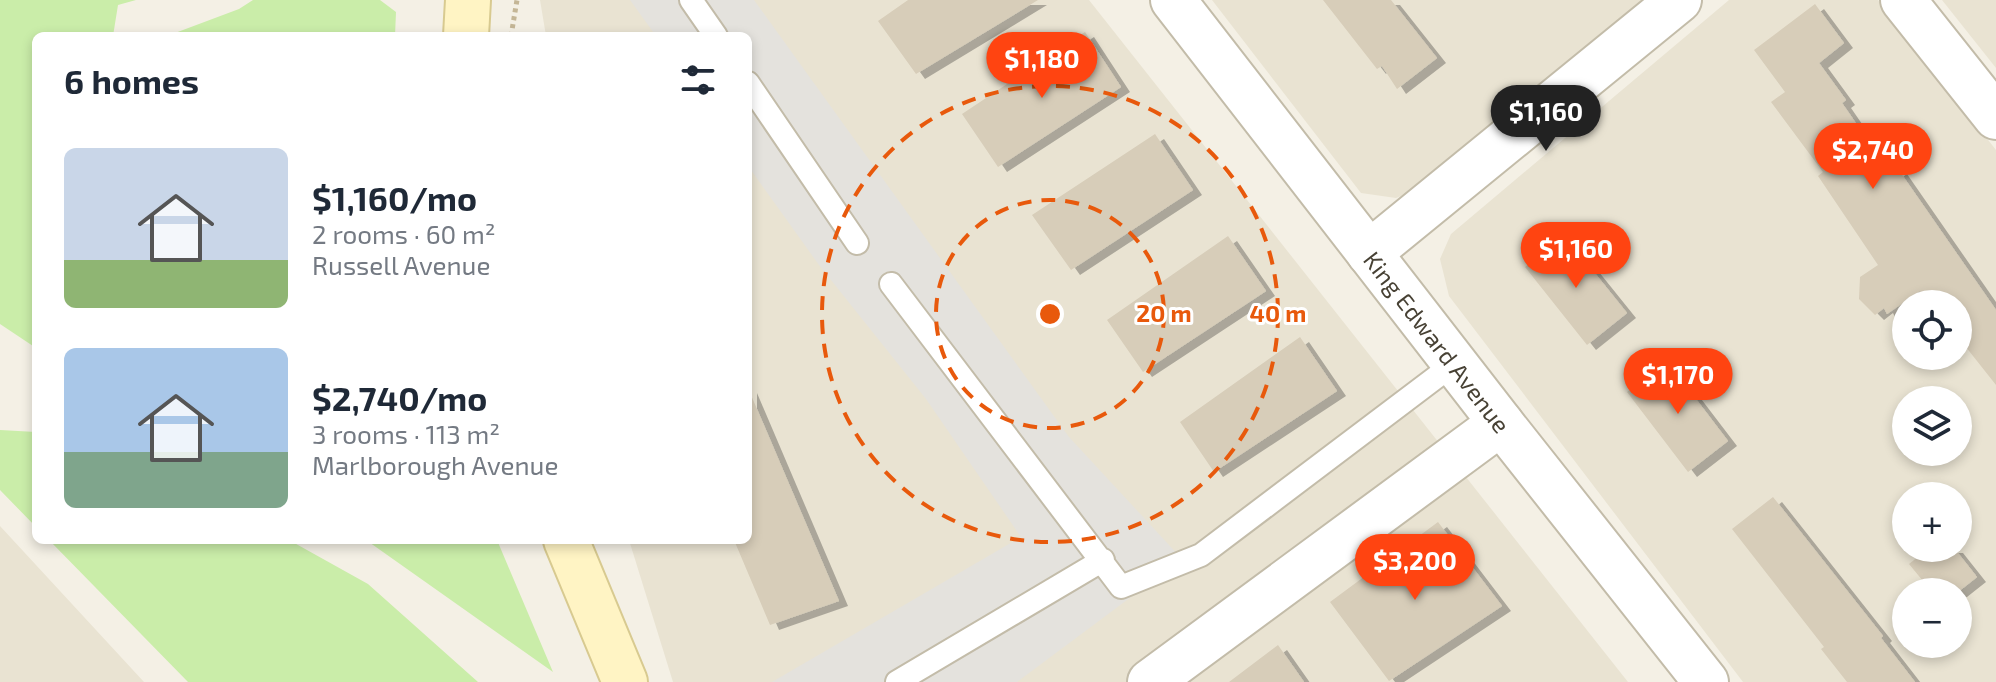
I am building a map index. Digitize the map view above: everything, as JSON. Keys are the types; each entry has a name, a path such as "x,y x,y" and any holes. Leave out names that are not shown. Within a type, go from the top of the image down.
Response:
{"street":[{"path":"466,32 468,0"},
{"name":"King Edward Avenue","path":"1173,0 1706,682"},
{"path":"1369,253 1679,0"},
{"path":"1903,0 1996,117"},
{"path":"1150,682 1501,423"},
{"path":"568,544 625,682"}],"lane":[{"path":"691,0 713,32"},
{"path":"752,89 857,243"},
{"path":"891,284 1121,587 1201,555 1455,363"},
{"path":"897,682 1103,560"}],"path":[{"path":"512,32 517,0"}],"shaded area":[{"path":"540,0 1089,0 1628,682 673,682 630,544 752,544 752,32 545,32"},
{"path":"630,0 754,0 1069,437 1182,559 1017,682 772,682 1021,537 926,399 819,265 752,172 752,32 653,32"},
{"path":"1212,0 1653,0 1426,186 1396,198 1361,193"},
{"path":"1729,0 1878,0 1996,150 1996,682 1743,682 1449,296 1440,259 1451,234"},
{"path":"1942,0 1996,0 1996,68"},
{"path":"0,526 144,682 0,682"}],"green space":[{"path":"0,0 136,0 118,5 114,32 32,32 32,345 0,324"},
{"path":"253,0 380,0 396,12 395,32 178,32 239,9"},
{"path":"0,430 32,432 32,523 0,490"},
{"path":"53,544 296,544 368,584 478,682 188,682"},
{"path":"372,544 499,544 553,672"}],"building":[{"path":"908,0 1038,0 916,74 878,21"},
{"path":"1323,0 1391,0 1437,58 1397,89 1382,66 1377,69"},
{"path":"1815,4 1844,43 1819,63 1846,100 1842,103 1891,174 1898,169 1996,310 1996,385 1972,355 1972,290 1892,290 1892,311 1887,314 1884,308 1875,315 1859,299 1860,277 1878,265 1818,176 1823,172 1771,102 1785,92 1754,50"},
{"path":"1085,32 1121,87 998,167 962,114"},
{"path":"1155,134 1193,190 1071,270 1032,215"},
{"path":"1228,236 1266,291 1143,372 1107,320"},
{"path":"1565,236 1627,313 1587,345 1525,267"},
{"path":"1300,337 1337,391 1214,472 1180,422"},
{"path":"1667,361 1728,441 1688,472 1627,392"},
{"path":"752,397 839,601 770,625 736,544 752,544"},
{"path":"1773,497 1883,636 1881,638 1892,652 1892,658 1896,658 1915,682 1847,682 1821,649 1824,647 1732,529"},
{"path":"1438,522 1502,606 1389,681 1330,602"},
{"path":"1965,562 1977,577 1972,581 1972,578 1920,578 1909,564"},
{"path":"1278,645 1304,682 1229,682"}]}
